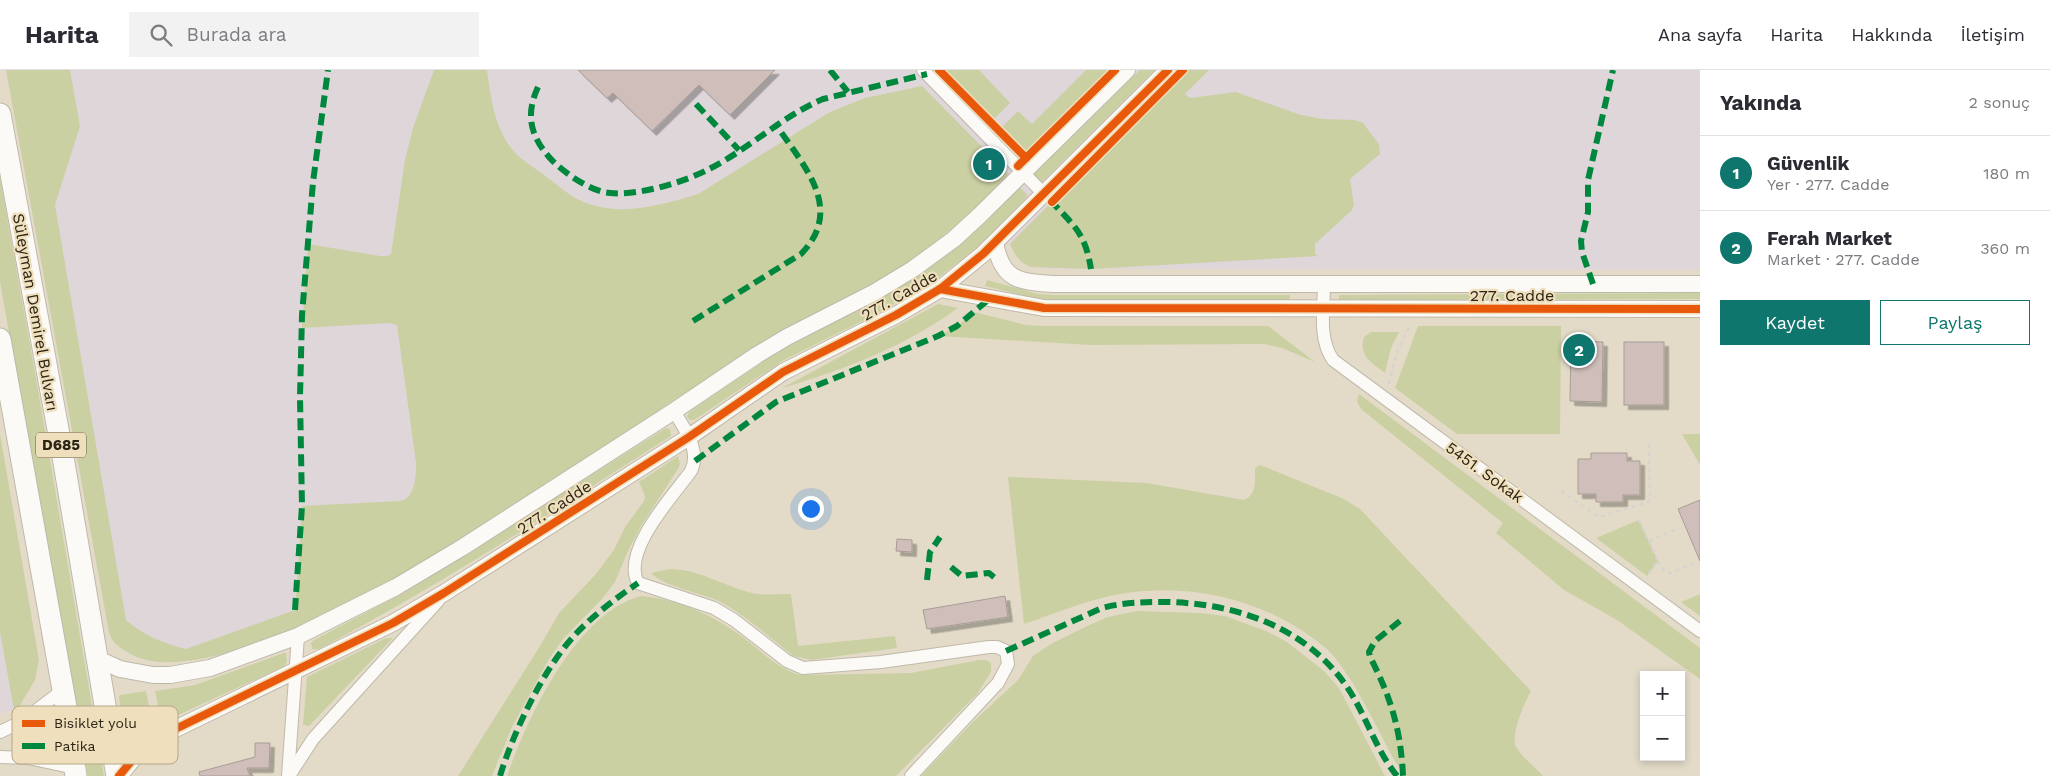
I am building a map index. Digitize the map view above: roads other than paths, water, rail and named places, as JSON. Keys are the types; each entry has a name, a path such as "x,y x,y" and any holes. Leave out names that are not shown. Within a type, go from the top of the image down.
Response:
{"highway":[{"name":"Süleyman Demirel Bulvarı","path":"0,114 106,706"},
{"name":"D685","path":"0,339 66,706"}],"street":[{"path":"923,70 1044,194"},
{"name":"277. Cadde","path":"98,659 133,672 170,675 210,668 298,636 349,612 442,560 772,346 875,292 914,269 948,244 980,215 1127,70"},
{"path":"995,243 1168,70"},
{"name":"277. Cadde","path":"178,728 392,623 444,593 689,437 783,372 940,290 995,243 1000,264 1006,273 1036,283 1700,284"},
{"name":"5451. Sokak","path":"1324,284 1325,344 1329,354 1337,363 1700,631"},
{"name":"277. Cadde","path":"940,290 1044,308 1700,309"},
{"path":"674,411 695,452 694,465 650,525 634,568 634,576 638,582 714,608 734,620 787,661 803,668 881,662 997,646 1006,652 1008,664 998,683 910,776"},
{"path":"289,776 313,739 444,593"},
{"path":"289,776 298,636"},
{"path":"42,706 63,690"},
{"path":"0,732 12,726"},
{"path":"49,764 76,772"},
{"name":"277. Cadde","path":"118,776 128,764"}],"place":[{"name":"Güvenlik","path":"989,164"},
{"name":"Ferah Market","path":"1579,350"}]}
